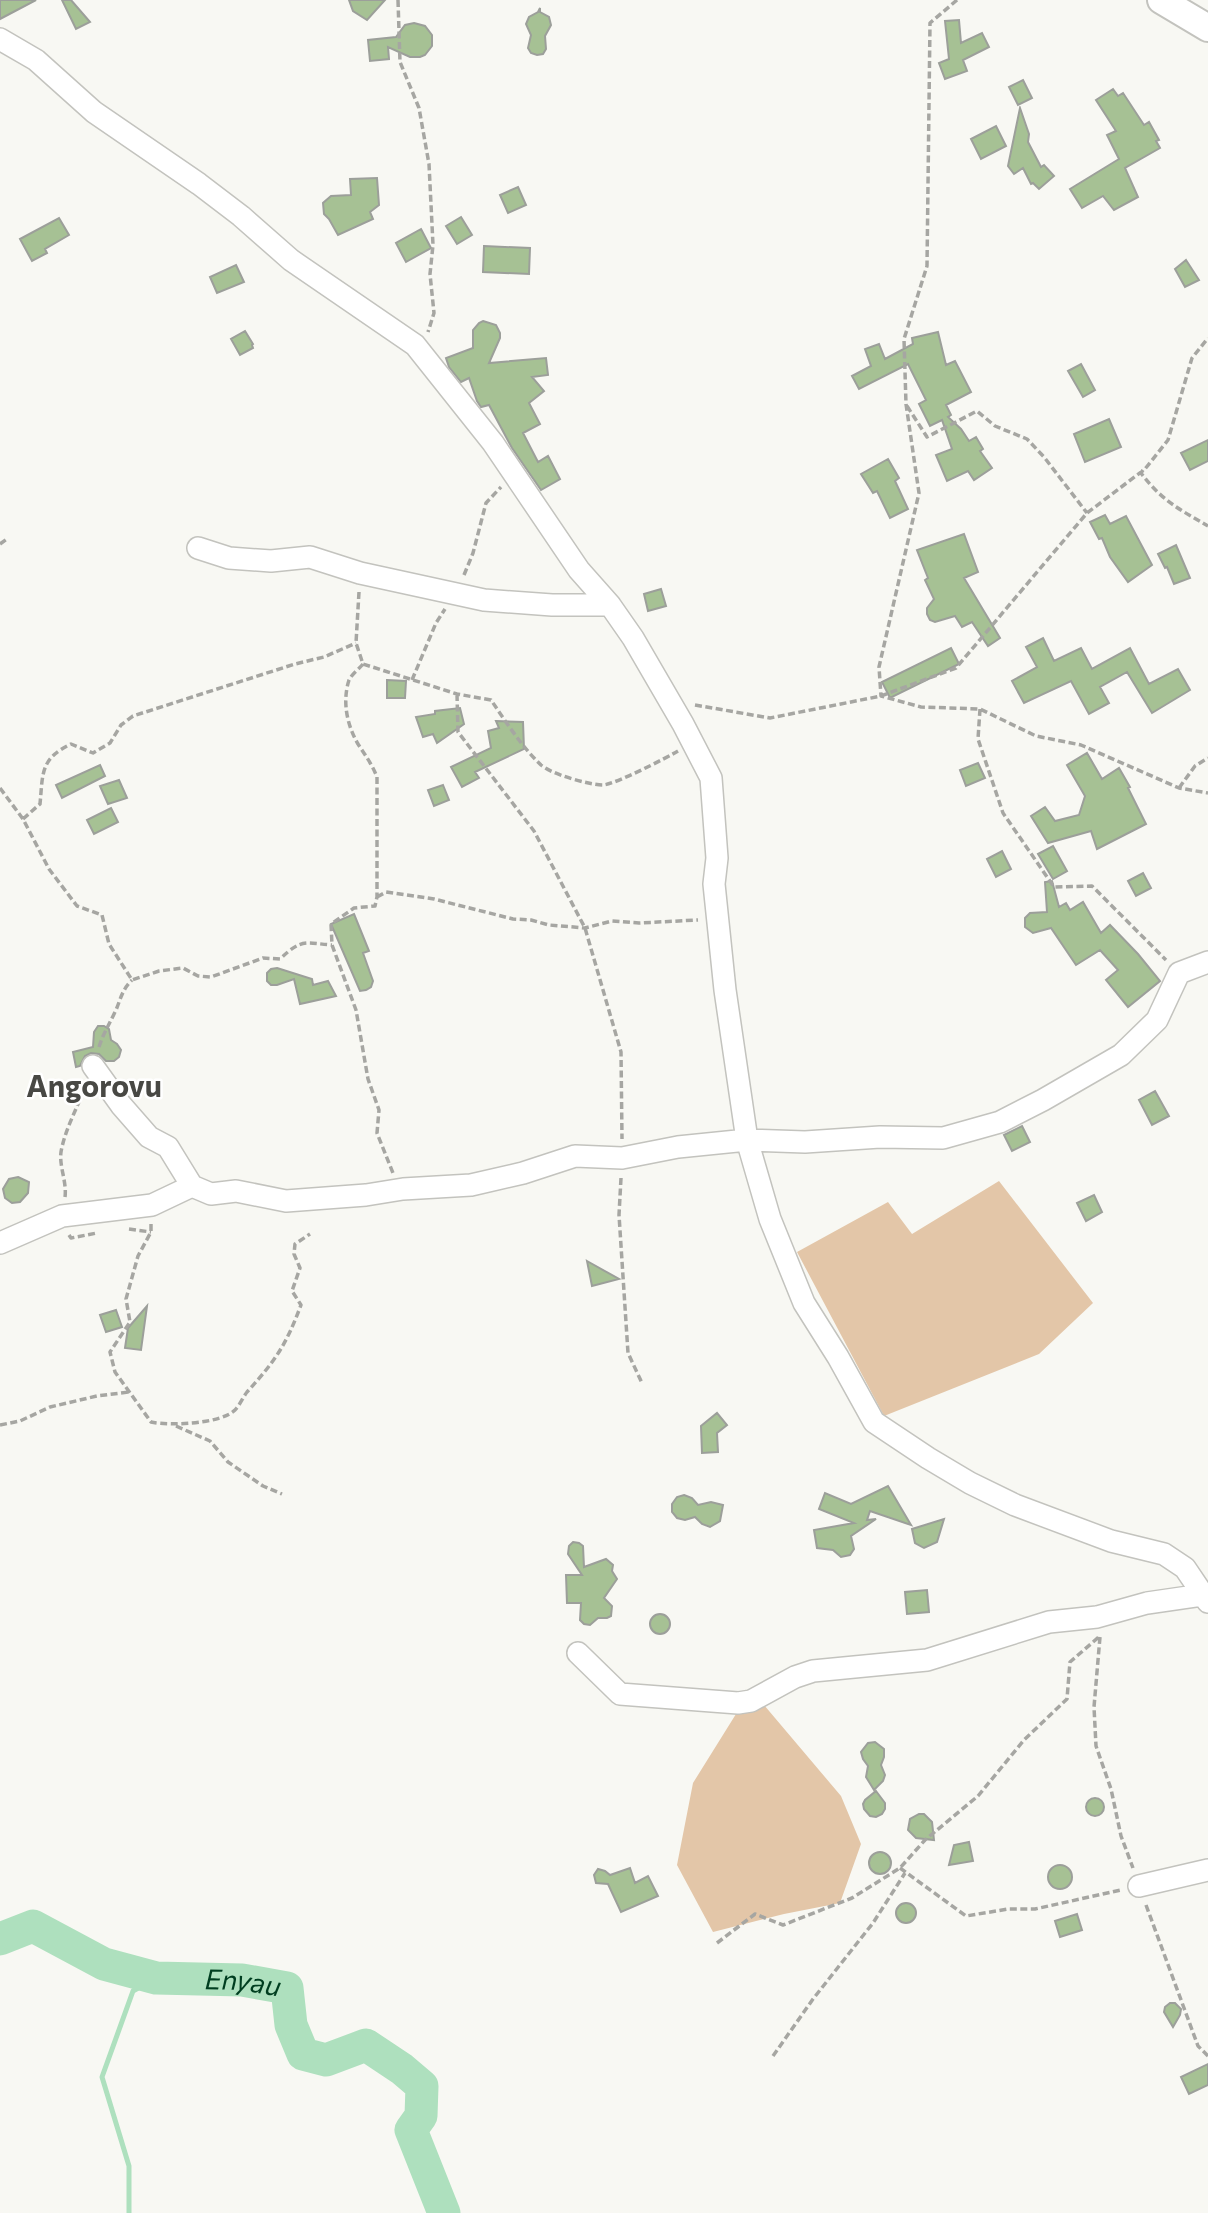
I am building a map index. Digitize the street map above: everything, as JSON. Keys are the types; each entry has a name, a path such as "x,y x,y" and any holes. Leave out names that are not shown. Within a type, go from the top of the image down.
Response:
{"street":[{"path":"1161,0 1208,28"},
{"path":"0,38 37,60 94,112 220,200 291,260 415,345 493,443 579,570 610,605 633,638 711,778 717,858 714,884 725,990 747,1140 770,1219 804,1303 874,1422 970,1483 1015,1505 1111,1541 1164,1554 1185,1568 1205,1599 1147,1603 1099,1626 1049,1622 928,1660 813,1671 751,1701 738,1703 620,1694 578,1653"},
{"path":"198,548 229,558 271,561 310,557 360,573 484,600 552,605 610,605"},
{"path":"93,1066 121,1105 149,1136 168,1147 192,1186 211,1194 236,1191 286,1201 366,1195 403,1189 471,1185 575,1156 622,1158 678,1147 747,1140 805,1142 880,1137 943,1139 1000,1122 1121,1055 1157,1020 1179,973 1208,962"},
{"path":"0,1242 62,1216 152,1205 192,1186"},
{"path":"1139,1885 1208,1870"}],"path":[{"path":"398,0 400,62 419,108 429,164 433,246 430,274 434,313 427,334 415,345"},
{"path":"881,696 879,667 919,493 906,404 904,339 927,265 930,23 957,0"},
{"path":"1208,338 1192,358 1168,440 1141,473 1154,491 1176,508 1208,526"},
{"path":"906,404 927,437 977,411 995,426 1027,439 1087,513"},
{"path":"669,700 770,718 881,696 956,668 1087,513 1145,469"},
{"path":"0,544 7,539"},
{"path":"360,573 356,643 363,664"},
{"path":"23,819 40,804 43,771 55,752 71,744 93,753 110,743 121,725 133,716 324,657 356,643"},
{"path":"363,664 457,694 491,700 543,767 575,779 604,785 662,761 691,742"},
{"path":"363,664 350,678 345,700 348,722 358,744 372,762 377,777 377,897 375,906 354,908 331,924 332,944 356,1010 368,1079 379,1110 377,1133 388,1164 403,1189"},
{"path":"457,694 458,732 534,831 585,929 621,1052 622,1158 619,1215 628,1353 642,1383"},
{"path":"881,696 920,707 980,709 1036,736 1081,745 1180,788 1208,793"},
{"path":"980,709 978,739 1003,813 1054,887 1092,886 1179,973"},
{"path":"1180,788 1195,766 1208,758"},
{"path":"0,788 23,819 49,869 77,906 102,915 109,944 132,980"},
{"path":"377,897 386,892 434,899 513,919 585,929 612,921 639,923 698,920 717,912"},
{"path":"62,1216 66,1191 60,1154 104,1031 117,1008 122,990 132,980 159,971 183,968 198,976 211,977 263,958 280,959 291,948 307,941 332,944"},
{"path":"152,1205 151,1232 138,1256 126,1299 130,1322 110,1352 115,1372 151,1422 174,1425 210,1441 228,1462 263,1486 282,1494"},
{"path":"174,1425 222,1417 235,1411 246,1393 277,1359 302,1305 292,1291 300,1268 294,1254 295,1244 310,1234"},
{"path":"0,1425 20,1421 50,1407 97,1396 130,1392"},
{"path":"717,1943 755,1914 783,1926 852,1898 900,1868 925,1840 978,1796 1024,1740 1067,1699 1070,1662 1099,1626"},
{"path":"1099,1626 1094,1707 1096,1746 1111,1789 1121,1836 1198,2046 1208,2056"},
{"path":"900,1868 966,1916 1008,1909 1035,1909 1139,1885"},
{"path":"773,2056 813,1999 873,1923 905,1873"}],"shaded area":[{"path":"999,1181 1093,1303 1039,1354 884,1416 797,1252 888,1202 912,1234"},
{"path":"764,1705 841,1796 861,1844 840,1903 713,1932 677,1865 693,1783 736,1714"}],"building":[{"path":"0,0 36,0 0,19"},
{"path":"62,0 71,0 90,22 76,29"},
{"path":"349,0 385,0 367,20 353,11"},
{"path":"540,8 540,12 549,17 551,25 545,36 546,49 543,54 537,55 531,53 528,48 531,35 526,24 529,17"},
{"path":"959,20 961,43 982,33 989,47 963,60 967,71 945,79 939,63 949,59 945,21"},
{"path":"414,23 425,26 432,35 432,46 425,55 410,57 388,47 389,59 370,61 368,40 396,37 405,25"},
{"path":"1023,80 1032,98 1018,105 1009,87"},
{"path":"1113,89 1118,96 1123,93 1144,125 1149,122 1159,140 1156,141 1160,148 1125,168 1138,197 1114,210 1103,196 1082,208 1070,189 1119,159 1107,135 1116,131 1096,100"},
{"path":"1020,108 1029,134 1028,142 1041,167 1044,165 1054,176 1039,189 1031,184 1023,168 1014,174 1008,166"},
{"path":"996,126 1006,146 981,159 971,139"},
{"path":"377,178 379,205 370,212 373,219 338,235 324,214 323,203 331,196 351,195 350,179"},
{"path":"518,187 526,205 508,213 500,195"},
{"path":"461,217 472,235 457,244 446,226"},
{"path":"59,218 69,235 45,249 47,253 32,261 20,239"},
{"path":"421,229 431,248 406,262 396,243"},
{"path":"484,246 530,248 529,274 483,272"},
{"path":"1186,260 1199,280 1185,287 1175,269"},
{"path":"236,265 244,282 217,293 210,277"},
{"path":"483,321 496,325 500,333 489,363 546,358 548,375 532,377 544,391 529,403 540,424 523,433 538,462 548,456 560,479 541,490 512,448 489,405 481,407 477,401 469,378 461,382 449,367 446,358 473,348 473,330"},
{"path":"245,331 253,348 240,355 231,339"},
{"path":"938,332 946,365 955,361 971,392 946,405 951,415 948,417 969,441 976,437 983,449 980,451 992,468 974,480 968,471 947,481 936,455 952,449 942,420 930,426 919,404 926,400 908,364 859,389 852,376 871,366 865,349 879,344 885,359 913,344 912,338"},
{"path":"1081,364 1095,390 1083,397 1068,371"},
{"path":"1109,419 1121,447 1085,462 1074,434"},
{"path":"1208,440 1208,461 1190,470 1181,453"},
{"path":"888,459 899,478 895,481 908,509 890,518 877,491 873,493 861,474"},
{"path":"1105,515 1110,524 1126,516 1152,565 1128,582 1090,522"},
{"path":"964,534 978,572 964,578 1000,638 988,646 972,622 962,627 955,616 935,622 930,620 927,614 927,608 934,599 925,580 928,578 917,550"},
{"path":"1176,545 1190,578 1174,584 1158,554"},
{"path":"661,589 666,606 648,611 644,594"},
{"path":"1043,638 1054,661 1081,648 1092,669 1130,648 1149,684 1178,669 1190,690 1152,713 1127,672 1100,687 1109,703 1089,714 1071,681 1024,703 1012,681 1037,667 1026,647"},
{"path":"951,648 959,664 890,698 882,682"},
{"path":"387,680 406,681 405,698 387,698"},
{"path":"460,708 464,724 437,743 433,734 423,737 416,717"},
{"path":"496,721 523,722 524,749 475,772 479,778 462,787 451,767 491,748 488,731 499,728"},
{"path":"1087,753 1102,779 1119,768 1146,824 1097,849 1091,831 1048,843 1031,816 1045,807 1055,821 1079,815 1085,796 1067,765"},
{"path":"978,763 985,778 966,786 960,770"},
{"path":"100,765 105,776 62,798 56,785"},
{"path":"119,780 127,798 108,804 100,786"},
{"path":"443,785 449,800 434,806 428,790"},
{"path":"111,808 118,822 94,834 87,820"},
{"path":"1053,846 1067,871 1053,879 1038,854"},
{"path":"1002,851 1011,869 996,877 987,859"},
{"path":"1143,873 1151,888 1136,896 1128,881"},
{"path":"1052,881 1059,907 1066,903 1070,910 1083,902 1101,933 1110,925 1160,981 1128,1007 1106,980 1118,970 1100,950 1076,965 1051,928 1033,933 1025,927 1025,918 1030,913 1047,912 1045,882"},
{"path":"354,914 369,951 363,953 373,981 371,987 360,991 331,924"},
{"path":"277,968 312,979 313,985 328,981 336,996 300,1004 294,979 277,985 271,985 267,981 267,973"},
{"path":"98,1026 109,1029 111,1040 121,1050 119,1057 114,1061 106,1061 99,1054 91,1053 76,1067 73,1052 93,1047 94,1032"},
{"path":"1155,1091 1169,1116 1152,1125 1139,1100"},
{"path":"1022,1126 1030,1142 1012,1151 1004,1135"},
{"path":"18,1177 29,1182 28,1193 20,1202 12,1203 5,1198 3,1189 9,1179"},
{"path":"1094,1195 1102,1212 1086,1221 1077,1203"},
{"path":"587,1261 619,1279 592,1286"},
{"path":"147,1306 141,1350 125,1348 128,1328"},
{"path":"116,1310 122,1327 106,1332 100,1315"},
{"path":"717,1413 727,1425 717,1433 718,1452 702,1453 701,1426"},
{"path":"888,1486 911,1525 870,1511 867,1520 876,1519 851,1536 854,1549 850,1555 841,1557 833,1550 817,1548 814,1530 854,1523 819,1509 825,1493 851,1504"},
{"path":"684,1495 692,1498 698,1505 711,1502 723,1505 720,1521 710,1527 695,1517 685,1520 677,1518 672,1512 672,1504 677,1497"},
{"path":"944,1519 937,1542 924,1548 915,1543 912,1529"},
{"path":"573,1542 583,1546 584,1567 606,1559 613,1565 612,1571 617,1579 604,1598 612,1606 611,1616 598,1618 590,1625 580,1620 581,1603 567,1603 566,1575 582,1575 568,1554 569,1546"},
{"path":"927,1590 929,1612 907,1614 905,1592"},
{"path":"660,1614 667,1617 670,1624 667,1631 660,1634 653,1631 650,1624 653,1617"},
{"path":"875,1742 884,1749 881,1765 885,1775 874,1790 866,1777 868,1766 861,1752 868,1743"},
{"path":"876,1791 885,1803 885,1809 876,1817 870,1816 863,1804"},
{"path":"1095,1798 1101,1801 1104,1807 1101,1813 1095,1816 1089,1813 1086,1807 1089,1801"},
{"path":"924,1814 932,1822 934,1840 916,1838 908,1830 910,1819"},
{"path":"969,1842 973,1861 949,1865 954,1845"},
{"path":"880,1852 888,1855 891,1863 888,1871 880,1874 872,1871 869,1863 872,1855"},
{"path":"1060,1865 1069,1868 1072,1877 1069,1886 1060,1889 1051,1886 1048,1877 1051,1868"},
{"path":"630,1868 635,1883 648,1876 658,1896 621,1912 608,1884 596,1883 594,1875 598,1869 610,1875"},
{"path":"906,1903 913,1906 916,1913 913,1920 906,1923 899,1920 896,1913 899,1906"},
{"path":"1077,1914 1082,1930 1060,1937 1055,1921"},
{"path":"1170,2003 1175,2003 1181,2009 1173,2027 1164,2012"},
{"path":"1208,2064 1208,2085 1189,2094 1181,2077"}],"waterway":[{"name":"Enyau","path":"0,1939 33,1926 104,1964 156,1978 242,1980 287,1988 291,2025 303,2054 326,2060 366,2045 422,2086 421,2116 411,2130 444,2213"},
{"path":"129,2213 129,2166 102,2077 133,1991 156,1978"}],"district":[{"name":"Angorovu","path":"94,1087"}]}
